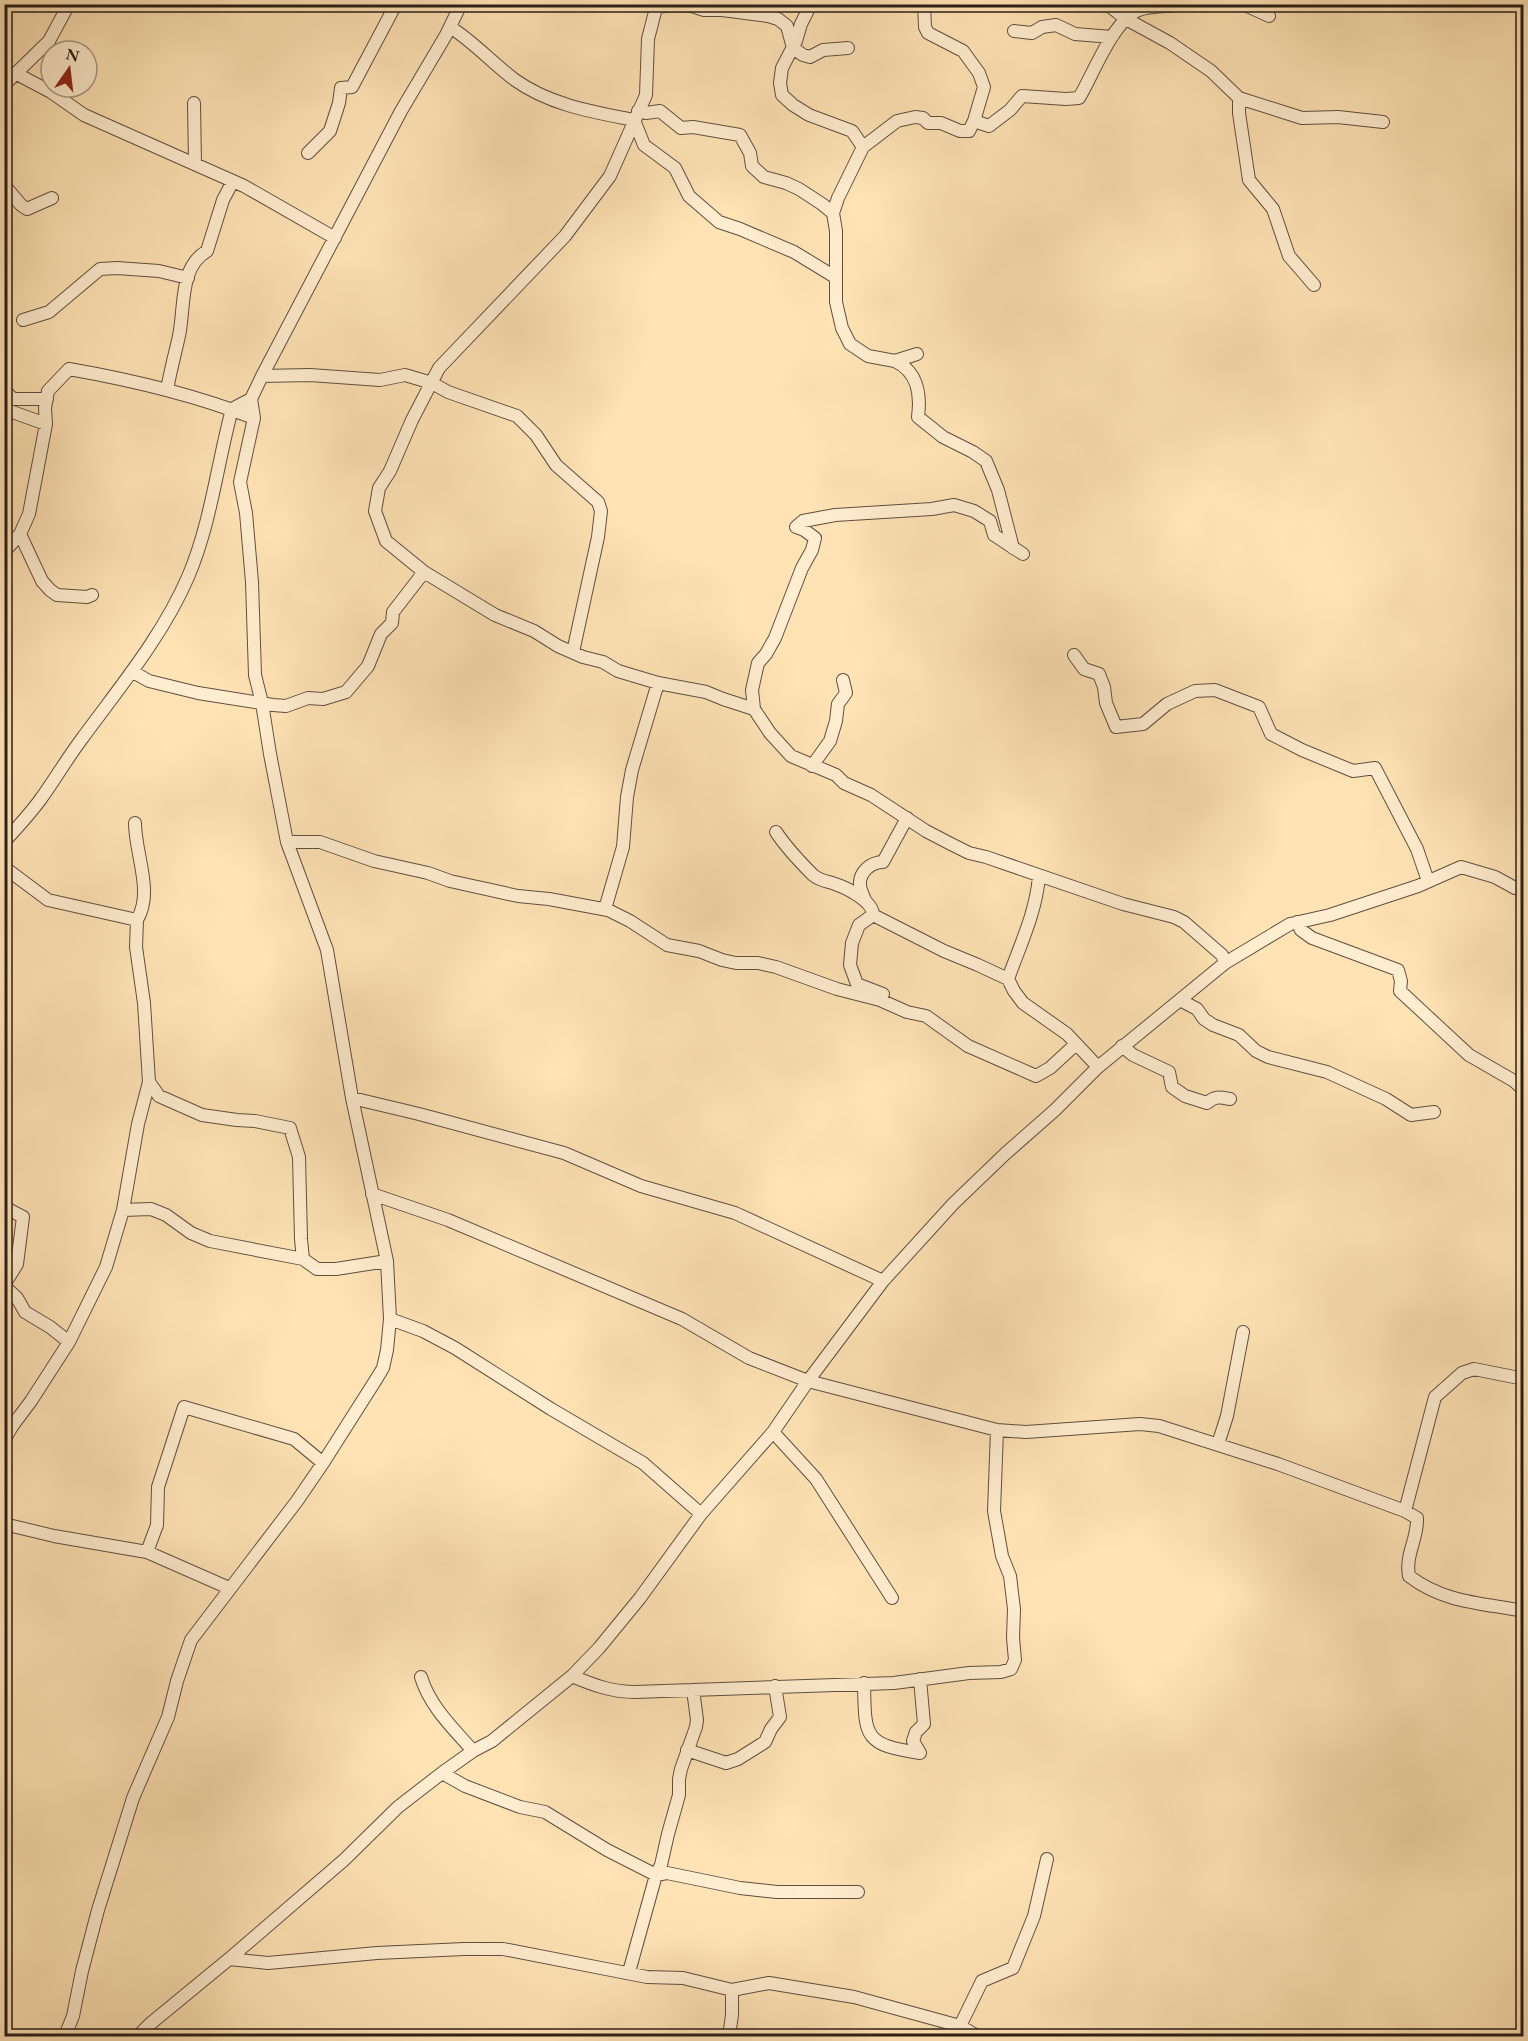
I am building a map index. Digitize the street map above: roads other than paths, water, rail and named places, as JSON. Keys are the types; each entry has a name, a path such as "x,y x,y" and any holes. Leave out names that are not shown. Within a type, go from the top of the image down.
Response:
{"street":[{"path":"4,85 49,41 69,4"},
{"path":"308,153 330,131 341,88 352,87 396,4"},
{"path":"65,2037 73,2016 98,1910 133,1798 168,1717 191,1640 297,1501 323,1463 383,1368 387,1350 390,1319 387,1262 352,1098 327,950 287,842 255,675 252,582 246,513 240,482 254,418 251,399 401,111 461,4"},
{"path":"811,4 782,68 780,83 782,95 809,115 852,131 863,147"},
{"path":"924,4 925,27 928,33 963,51 979,73 984,87 969,131 960,131 941,123 928,123 922,118 905,118 897,121 863,147 833,213 836,231 835,277 838,311 842,328 850,344 868,356 896,361 906,366 916,381 920,402 918,417 943,437 986,461 1018,551 994,535 990,521 974,511 954,505 932,509 835,515 803,521 796,527 815,538 812,550 802,568 775,638 758,663 752,690 754,709 770,734 791,756 836,775 844,783 871,795 926,831 969,853 998,860 1123,904 1174,916 1222,955 1225,963"},
{"path":"1107,4 1126,19 1170,43 1211,71 1239,98 1302,118 1338,117 1383,122"},
{"path":"974,121 989,126 1010,110 1022,96 1078,98 1112,37 1126,19 1141,7 1205,4"},
{"path":"1228,4 1245,5 1269,16"},
{"path":"754,709 706,692 633,677 495,615 424,572 387,541 375,512 379,488 390,471 412,420 439,368 565,236 610,176 646,95 648,39 657,6 692,6 704,10 722,10 778,19 787,26 793,48 810,57 823,50 848,48"},
{"path":"1014,32 1032,33 1042,27 1056,25 1075,34 1112,37"},
{"path":"450,27 467,38 516,81 548,98 585,111 636,115 660,111 681,128 693,126 740,135 750,153 752,166 764,177 799,189 833,213"},
{"path":"15,73 51,92 84,115 234,181 335,238"},
{"path":"1239,98 1239,113 1250,180 1273,209 1289,256 1314,285"},
{"path":"194,103 195,164"},
{"path":"636,115 644,145 675,168 689,196 719,222 794,252 835,277"},
{"path":"167,390 180,334 188,278 197,257 207,251 223,200 234,181"},
{"path":"4,185 27,209 52,198"},
{"path":"23,320 49,312 100,269 159,271 188,278"},
{"path":"896,361 917,354"},
{"path":"4,552 20,534 29,514 46,424 48,391 69,369 167,390 232,409 254,418"},
{"path":"262,376 309,375 380,380 405,375 432,383 448,393 517,416 536,435 556,465 598,502 601,512 598,537 573,652"},
{"path":"4,390 13,399 47,399"},
{"path":"4,842 38,803 80,741 133,672 166,620 188,576 207,519 232,409 251,399"},
{"path":"4,409 46,424"},
{"path":"20,534 42,581 50,590 57,595 87,597 92,595"},
{"path":"133,672 148,681 198,693 286,706 308,699 323,699 346,692 368,666 381,634 392,623 393,612 424,572"},
{"path":"1074,655 1084,669 1099,674 1104,687 1106,703 1116,727 1143,724 1167,704 1195,691 1215,690 1258,707 1271,734 1302,750 1353,771 1375,768 1417,849 1428,881"},
{"path":"812,766 830,741 838,704 846,693 843,680"},
{"path":"605,909 623,847 627,797 633,770 658,683"},
{"path":"865,900 859,884 863,874 870,865 883,862 907,818"},
{"path":"4,1440 9,1424 31,1401 69,1342 106,1267 123,1210 149,1082 144,1003 136,947 137,920 143,911 144,892 135,839 135,823"},
{"path":"776,832 815,876 837,884 865,900 873,909 873,915"},
{"path":"287,842 320,842 374,861 428,873 450,881 518,896 549,898 605,909 630,921 667,945 699,951 736,963 758,963 776,967 837,989 880,1000 907,1012 926,1016"},
{"path":"4,867 48,900 137,920"},
{"path":"138,2037 150,2024 230,1959 344,1860 398,1807 473,1751 492,1741 572,1676 599,1648 640,1598 701,1514 773,1432 883,1281 953,1204 1122,1046 1225,963 1290,924 1330,915 1461,867 1495,877 1515,888 1524,887"},
{"path":"1008,979 1030,922 1039,876"},
{"path":"873,915 944,951 1008,979 1023,1003 1067,1034 1098,1066"},
{"path":"873,915 859,925 852,943 850,965 857,984 904,1002 968,1046 1036,1076 1050,1068 1076,1044"},
{"path":"1297,922 1301,930 1312,938 1398,970 1401,981 1400,991 1469,1055 1514,1081 1524,1090"},
{"path":"1180,1000 1197,1009 1204,1019 1213,1025 1239,1035 1256,1051 1268,1057 1327,1072 1386,1099 1411,1115 1434,1112"},
{"path":"1122,1046 1133,1055 1169,1072 1172,1087 1185,1096 1207,1103 1218,1096 1230,1100"},
{"path":"149,1082 159,1096 202,1114 290,1128 299,1157 303,1260"},
{"path":"144,1102 159,1096"},
{"path":"352,1098 564,1153 641,1186 735,1213 883,1281"},
{"path":"372,1194 448,1220 682,1319 749,1358 808,1381 997,1430 1026,1432 1050,1429 1110,1428 1140,1424 1159,1426 1278,1464 1404,1510 1417,1518 1418,1526 1407,1563 1409,1576 1421,1585 1457,1600 1524,1611"},
{"path":"4,1207 23,1217 17,1264 4,1286 17,1298 25,1312 69,1342"},
{"path":"123,1210 151,1209 166,1215 175,1224 191,1233 210,1241 303,1260 317,1269 336,1269 387,1262"},
{"path":"390,1319 423,1331 455,1348 551,1409 643,1463 701,1514"},
{"path":"1218,1444 1227,1416 1243,1332"},
{"path":"1404,1510 1435,1397 1462,1373 1474,1369 1524,1379"},
{"path":"147,1552 157,1525 158,1487 184,1407 294,1439 323,1463"},
{"path":"572,1676 598,1687 619,1692 894,1683 969,1673 1002,1672 1011,1669 1015,1660 1013,1598 994,1511 997,1430"},
{"path":"773,1432 816,1479 892,1598"},
{"path":"4,1524 54,1536 147,1552 229,1588"},
{"path":"421,1677 436,1708 473,1751"},
{"path":"864,1683 866,1727 874,1740 887,1746 920,1753 913,1741 916,1732 924,1724 920,1679"},
{"path":"687,1750 726,1763 738,1760 765,1742 780,1717 775,1686"},
{"path":"629,1972 656,1875 661,1865 679,1795 679,1779 696,1727 693,1690"},
{"path":"442,1773 465,1785 520,1807 545,1812 607,1850 656,1875 667,1873 740,1888 777,1892 858,1892"},
{"path":"960,2026 982,1981 1013,1968 1034,1916 1047,1859"},
{"path":"230,1959 268,1963 377,1953 503,1949 647,1977 683,1978 732,1989 769,1983 854,1997 960,2026 977,2037"},
{"path":"729,2037 732,1989"}]}
